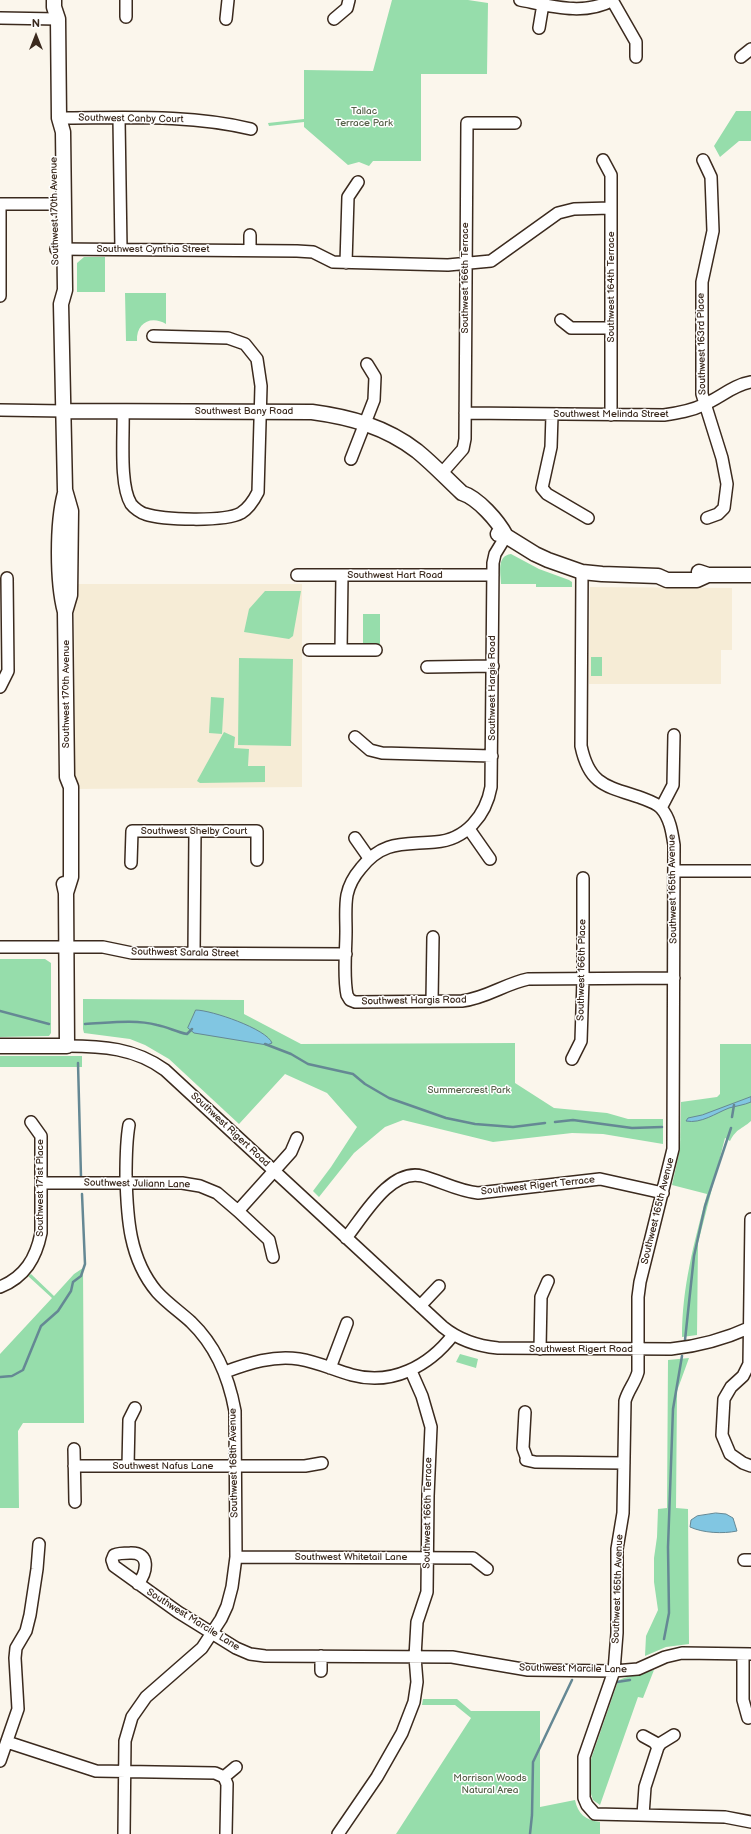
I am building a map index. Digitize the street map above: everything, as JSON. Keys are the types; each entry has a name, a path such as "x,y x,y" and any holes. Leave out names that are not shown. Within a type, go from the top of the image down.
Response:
{"main road":[{"name":"Southwest 170th Avenue","path":"54,0 54,7 58,19 59,118 63,132 60,204 61,249 65,290 61,304 65,490 61,510 60,533 61,596 65,612 66,777 62,788 62,876 66,893 66,1046"},
{"name":"Southwest 170th Avenue","path":"58,19 62,7 62,0"},
{"name":"Southwest Bany Road","path":"64,411 312,412 350,418 366,423 397,438 416,451 462,493 471,496 501,527 506,536 541,557 562,566 582,572"},
{"path":"582,572 658,576 667,580 697,580 708,575 751,576"},
{"name":"Southwest Rigert Road","path":"0,1046 66,1046"}],"street":[{"path":"126,0 126,17"},
{"path":"226,19 228,0"},
{"path":"334,19 347,8 349,0"},
{"path":"520,0 575,10 600,7 613,0 636,42 636,57"},
{"path":"539,28 544,4"},
{"path":"0,18 58,19"},
{"path":"741,57 751,49"},
{"name":"Southwest Canby Court","path":"59,118 164,118 237,126 251,129"},
{"path":"119,118 121,249"},
{"name":"Southwest 166th Terrace","path":"442,474 463,449 465,439 467,123 515,123"},
{"name":"Southwest 164th Terrace","path":"603,160 611,175 611,415"},
{"name":"Southwest 163rd Place","path":"702,160 711,177 713,231 702,282 702,384 704,405 722,458 727,484 724,508 718,514 707,518"},
{"path":"346,263 348,197 358,182"},
{"path":"0,296 0,204 60,204"},
{"name":"Southwest Cynthia Street","path":"61,249 250,250 313,252 333,262 465,264 491,261 558,213 574,209 611,208"},
{"path":"250,235 250,250"},
{"path":"561,320 571,328 611,328"},
{"path":"123,411 124,486 126,494 132,505 143,514 162,518 228,518 242,513 252,503 258,492 260,371 257,359 245,344 228,338 153,336"},
{"path":"351,459 374,400 375,378 367,364"},
{"name":"Southwest Melinda Street","path":"465,414 664,415 684,412 704,405 724,392 744,383 751,382"},
{"name":"Southwest Bany Road","path":"0,410 64,411"},
{"path":"552,415 551,447 542,488 547,494 588,518"},
{"name":"Southwest Hargis Road","path":"506,536 495,554 493,575 492,787 487,805 478,819 458,836 436,842 398,844 378,852 369,858 359,870 347,893 346,988 350,1000 355,1002 476,999 489,995 511,982 528,979 674,978"},
{"path":"582,572 581,746 584,760 591,773 600,782 611,788 647,800 660,808 673,785 674,735"},
{"name":"Southwest Hart Road","path":"297,575 493,575"},
{"path":"341,650 342,575"},
{"path":"0,687 8,671 4,618 7,578"},
{"path":"309,650 376,650"},
{"path":"427,667 493,666"},
{"path":"355,737 370,750 382,753 492,756"},
{"name":"Southwest 165th Avenue","path":"643,1815 596,1814 587,1805 584,1798 584,1757 614,1671 617,1633 617,1549 618,1532 622,1522 625,1401 627,1393 636,1379 638,1372 638,1297 640,1282 673,1149 674,846 672,830 668,818 660,808"},
{"path":"468,829 490,859"},
{"name":"Southwest Shelby Court","path":"132,863 132,831 257,831 257,860"},
{"path":"194,953 195,831"},
{"path":"355,838 369,858"},
{"path":"674,871 751,871"},
{"name":"Southwest 166th Place","path":"572,1059 581,1041 583,979 583,878"},
{"path":"432,1001 433,937"},
{"name":"Southwest Sarala Street","path":"0,948 103,947 132,953 346,954"},
{"name":"Southwest Rigert Road","path":"66,1046 114,1048 148,1058 164,1070 420,1306 453,1335 472,1343 486,1347 540,1349 638,1349 695,1346 730,1336 750,1328"},
{"name":"Southwest 171st Place","path":"0,1287 10,1283 23,1273 38,1249 42,1233 41,1136 31,1122"},
{"name":"Southwest 168th Avenue","path":"124,1834 125,1741 132,1717 146,1697 202,1648 212,1633 227,1606 232,1586 236,1557 235,1411 225,1372 208,1342 192,1323 156,1291 144,1271 135,1250 128,1227 126,1142 129,1125"},
{"path":"238,1211 291,1152 297,1138"},
{"name":"Southwest Rigert Terrace","path":"346,1238 387,1187 401,1178 408,1176 422,1176 468,1192 478,1193 600,1179 663,1193"},
{"name":"Southwest Juliann Lane","path":"42,1183 182,1183 200,1186 217,1193 238,1211 268,1240 273,1256"},
{"path":"751,1219 749,1364 743,1376 731,1387 724,1399 722,1435 730,1454 743,1463 751,1466"},
{"path":"540,1349 541,1297 548,1281"},
{"path":"420,1306 439,1286"},
{"path":"330,1368 347,1323"},
{"path":"225,1372 252,1362 278,1359 298,1359 368,1378 411,1371 433,1357 453,1335"},
{"name":"Southwest 166th Terrace","path":"338,1834 377,1776 402,1733 414,1702 417,1682 415,1657 417,1622 427,1592 428,1496 431,1427 422,1396 411,1371"},
{"path":"128,1466 129,1420 135,1408"},
{"path":"525,1412 523,1448 527,1460 535,1462 624,1463"},
{"path":"74,1449 75,1502"},
{"name":"Southwest Nafus Lane","path":"74,1466 305,1466 322,1463"},
{"path":"0,1761 18,1709 15,1658 16,1648 26,1631 30,1615 39,1544"},
{"name":"Southwest Whitetail Lane","path":"236,1557 473,1558 487,1569"},
{"name":"Southwest Marcile Lane","path":"138,1584 178,1612 236,1648 250,1654 265,1656 452,1657 528,1670 614,1671 638,1669 665,1657 678,1654 747,1654"},
{"path":"747,1654 743,1700 748,1718"},
{"path":"321,1656 321,1671"},
{"path":"674,1735 661,1743 658,1747 645,1787 643,1815 725,1816 751,1822"},
{"path":"643,1736 654,1742 658,1747"},
{"path":"7,1742 96,1772 215,1773 224,1777 227,1784 226,1834"},
{"path":"224,1777 236,1767"}],"shaded area":[{"path":"74,584 302,584 302,787 75,789"},
{"path":"590,587 732,588 732,650 721,650 721,684 589,684"}],"green space":[{"name":"Tallac Terrace Park","path":"392,0 468,0 488,3 487,74 421,74 421,161 373,161 369,166 359,162 348,165 304,127 304,122 269,126 268,123 304,119 304,70 373,71"},
{"path":"736,111 751,111 751,141 739,141 720,157 714,146"},
{"path":"84,257 105,257 105,292 77,292 77,263"},
{"path":"125,293 166,293 166,324 155,320 146,322 139,329 137,341 126,341"},
{"path":"511,554 539,569 569,580 572,582 572,587 536,587 536,584 501,584 501,561 506,555"},
{"path":"265,591 301,591 293,636 289,639 244,632 249,609"},
{"path":"363,614 380,614 380,644 363,644"},
{"path":"591,657 602,657 602,676 591,676"},
{"path":"239,658 293,659 291,746 238,745"},
{"path":"211,697 224,698 222,734 209,733"},
{"path":"224,732 235,737 234,748 249,749 248,766 265,766 265,782 200,783 197,781"},
{"path":"0,959 45,959 51,963 51,1033 49,1036 0,1037"},
{"name":"Summercrest Park","path":"83,999 244,1000 244,1014 301,1044 515,1043 515,1083 554,1108 607,1113 628,1119 663,1119 663,1144 603,1134 572,1133 493,1142 403,1120 385,1127 354,1153 319,1197 313,1191 331,1167 357,1127 327,1093 285,1074 239,1124 169,1059 145,1045 130,1039 84,1033"},
{"path":"720,1044 751,1044 751,1121 737,1131 730,1141 725,1138 698,1243 697,1335 682,1337 686,1283 693,1248 707,1194 672,1185 680,1149 681,1102 717,1097 720,1094"},
{"path":"0,1056 82,1056 82,1067 0,1067"},
{"path":"83,1268 84,1423 23,1423 18,1431 19,1508 0,1508 0,1354 52,1298 28,1276 31,1274 54,1296 74,1274"},
{"path":"460,1354 478,1359 476,1368 456,1362"},
{"path":"689,1358 677,1391 676,1508 688,1509 689,1644 666,1647 645,1656 646,1636 658,1610 654,1582 654,1558 657,1537 658,1509 667,1508 668,1360"},
{"path":"654,1670 643,1698 638,1697 600,1805 593,1800 590,1791 591,1759 618,1681"},
{"name":"Morrison Woods Natural Area","path":"423,1699 457,1699 471,1711 540,1711 540,1807 575,1800 580,1813 583,1816 590,1820 600,1822 600,1834 396,1834 471,1718 455,1705 422,1705"}],"water":[{"path":"196,1010 214,1013 250,1026 268,1038 272,1043 267,1045 194,1033 188,1028"},
{"path":"751,1097 751,1102 729,1108 703,1120 692,1122 686,1121 688,1118 702,1115"},
{"path":"716,1513 726,1514 733,1518 737,1531 701,1531 690,1527 691,1520 697,1516"}],"waterway":[{"path":"0,1011 49,1024"},
{"path":"85,1024 140,1022 161,1026 187,1034 192,1029"},
{"path":"265,1044 291,1054 308,1064 353,1074 365,1084 389,1098 446,1118 475,1124 513,1127 545,1123"},
{"path":"78,1063 81,1177"},
{"path":"732,1117 734,1105"},
{"path":"555,1122 573,1120 632,1128 662,1127"},
{"path":"685,1340 694,1256 705,1206 731,1128"},
{"path":"0,1377 12,1376 23,1370 41,1326 58,1311 71,1291 73,1282 81,1276 85,1264 82,1194"},
{"path":"664,1639 669,1613 668,1547 673,1409 682,1356"},
{"path":"530,1834 532,1815 533,1762 572,1680"},
{"path":"617,1682 630,1680"}]}
